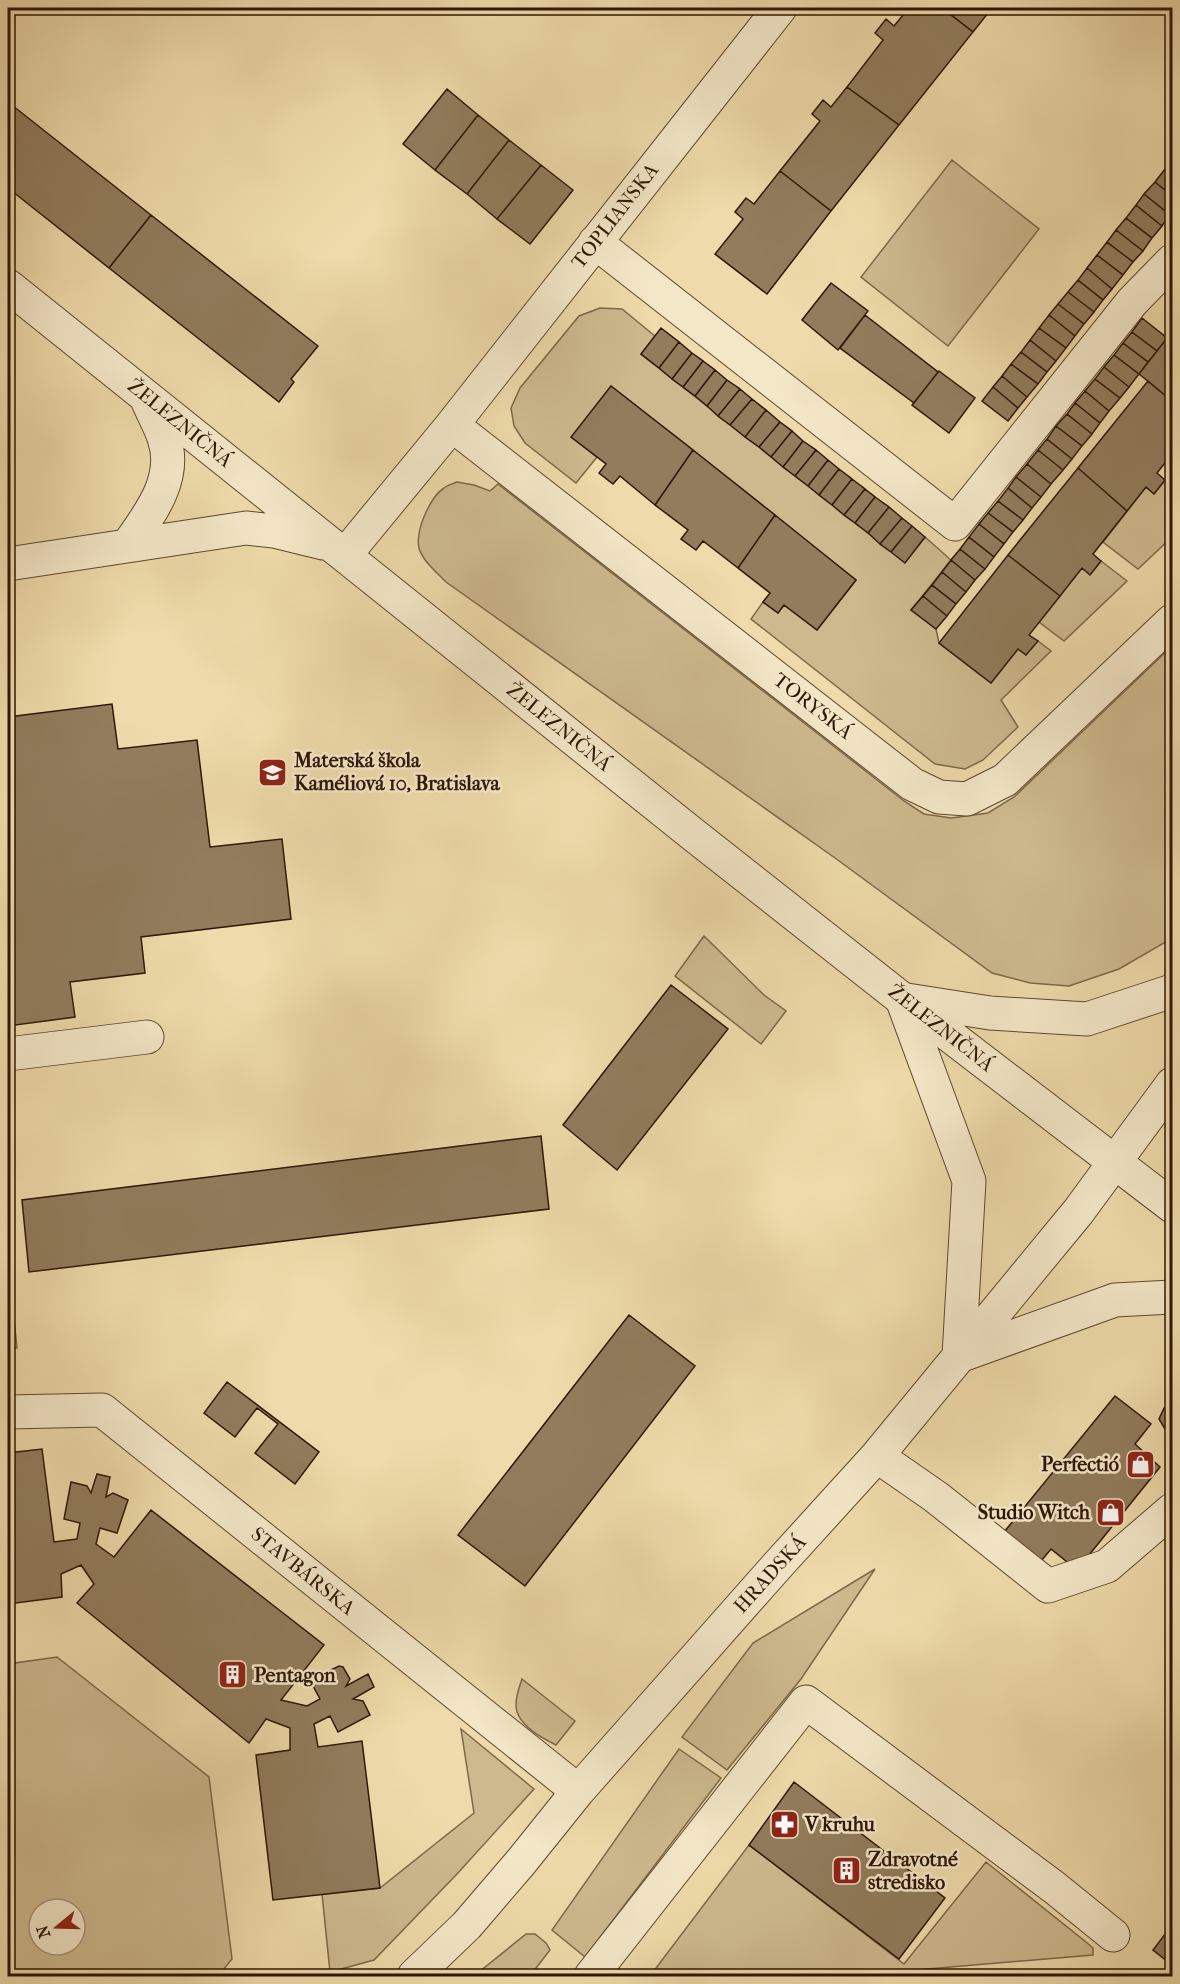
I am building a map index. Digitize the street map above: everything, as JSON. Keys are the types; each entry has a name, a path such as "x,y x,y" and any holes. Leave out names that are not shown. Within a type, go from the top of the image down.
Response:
{"street":[{"name":"TOPLIANSKA","path":"339,551 452,425 780,8"},
{"path":"595,242 955,524 1132,302 1173,261"},
{"name":"ŽELEZNIČNÁ","path":"8,286 695,836 902,999 1173,1206"},
{"path":"128,545 156,505 166,479 168,456 165,439 145,395"},
{"name":"TORYSKÁ","path":"452,425 912,784 939,797 967,799 1005,780 1173,621"},
{"path":"8,564 252,528 274,531 339,551"},
{"path":"1173,991 1087,1019 990,1013 902,999 969,1181 959,1356 1115,1300 1173,1297"},
{"path":"8,1054 147,1037"},
{"name":"HRADSKÁ","path":"414,1977 467,1925 578,1791 769,1575 878,1456 1078,1212 1173,1084"},
{"name":"STAVBÁRSKA","path":"8,1412 102,1410 578,1791"},
{"path":"878,1456 936,1497 1048,1586 1107,1566 1173,1510"},
{"path":"591,1977 806,1702 1055,1888 1113,1935"}],"shaded area":[{"path":"952,160 1039,229 948,346 861,277"},
{"path":"600,308 622,309 655,336 641,354 905,562 925,537 951,560 911,610 936,629 939,643 991,683 1018,649 1026,655 1038,641 1051,651 1001,700 1018,727 983,760 965,769 935,764 751,619 763,602 778,613 784,605 817,630 856,580 611,386 572,437 597,457 576,483 525,443 514,426 511,408 520,388 579,316"},
{"path":"1165,480 1172,486 1172,537 1138,569 1103,542 1146,487 1154,494"},
{"path":"457,482 490,491 498,484 904,801 924,814 951,818 988,813 1014,797 1172,646 1172,933 1164,943 1119,969 1069,986 1030,983 992,973 835,858 446,582 423,557 418,541 421,524 429,506 439,492"},
{"path":"1101,561 1127,581 1064,641 1039,622 1082,568 1090,574"},
{"path":"704,936 764,995 786,1011 761,1044 675,976"},
{"path":"8,1259 17,1348 8,1349"},
{"path":"875,1569 801,1679 727,1770 682,1737 753,1643"},
{"path":"57,1657 209,1777 232,1959 218,1976 8,1976 8,1664"},
{"path":"522,1679 575,1721 556,1745 534,1732 520,1718 516,1703"},
{"path":"461,1729 534,1789 457,1874 374,1960 330,1972 322,1894 380,1888 474,1813"},
{"path":"679,1749 721,1778 585,1957 552,1930"},
{"path":"749,1845 904,1964 986,1862 1093,1948 1093,1955 845,1976 650,1976"},
{"path":"526,1934 535,1934 546,1943 550,1950 530,1976 474,1976"}],"building":[{"path":"909,8 942,8 973,32 899,125 847,87 883,40 875,33 886,19 894,26"},
{"path":"942,8 992,8 973,32"},
{"path":"847,87 899,125 831,211 780,171 820,121 812,114 823,100 831,107"},
{"path":"447,89 478,115 435,170 403,144"},
{"path":"8,102 151,215 109,268 8,188"},
{"path":"478,115 509,140 467,194 435,170"},
{"path":"509,140 541,165 497,219 467,194"},
{"path":"541,165 573,190 530,244 497,219"},
{"path":"1165,169 1172,175 1172,196 1155,182"},
{"path":"780,171 831,211 767,294 715,254 743,219 735,212 746,198 754,204"},
{"path":"1155,182 1172,196 1170,215 1144,194"},
{"path":"1144,194 1170,215 1162,226 1136,205"},
{"path":"1136,205 1162,226 1152,238 1126,218"},
{"path":"151,215 318,346 291,379 294,382 279,402 109,268"},
{"path":"1126,218 1152,238 1143,251 1116,230"},
{"path":"1116,230 1143,251 1133,262 1107,242"},
{"path":"1107,242 1133,262 1123,275 1097,255"},
{"path":"1097,255 1123,275 1112,289 1087,268"},
{"path":"1087,268 1112,289 1103,300 1078,280"},
{"path":"1078,280 1103,300 1094,312 1068,292"},
{"path":"831,283 868,311 838,350 802,320"},
{"path":"1068,292 1094,312 1084,324 1058,304"},
{"path":"1058,304 1084,324 1075,336 1049,315"},
{"path":"865,315 938,372 914,403 840,348"},
{"path":"1049,315 1075,336 1066,348 1039,328"},
{"path":"1142,318 1167,338 1157,351 1132,332"},
{"path":"661,328 679,342 659,368 641,354"},
{"path":"1039,328 1066,348 1056,361 1030,340"},
{"path":"1132,332 1157,351 1148,362 1123,343"},
{"path":"1167,338 1172,340 1172,390 1167,397 1139,374"},
{"path":"1030,340 1056,361 1047,372 1021,352"},
{"path":"679,342 692,353 672,379 659,368"},
{"path":"1123,343 1148,362 1139,374 1114,355"},
{"path":"1021,352 1047,372 1038,384 1011,364"},
{"path":"692,353 703,361 683,387 672,379"},
{"path":"1114,355 1139,374 1129,387 1104,367"},
{"path":"703,361 715,370 695,396 683,387"},
{"path":"1011,364 1038,384 1027,397 1002,376"},
{"path":"1104,367 1129,387 1120,398 1095,379"},
{"path":"715,370 727,380 707,406 695,396"},
{"path":"939,371 975,398 949,433 912,405"},
{"path":"1002,376 1027,397 1018,408 993,387"},
{"path":"1095,379 1120,398 1109,411 1085,391"},
{"path":"727,380 740,389 718,416 707,406"},
{"path":"1148,381 1172,401 1172,454 1157,473 1165,480 1154,494 1146,487 1127,511 1078,468"},
{"path":"611,386 693,450 655,505 620,476 613,484 599,473 606,464 571,437"},
{"path":"993,387 1018,408 1008,421 982,401"},
{"path":"740,389 752,399 730,425 718,416"},
{"path":"1085,391 1109,411 1100,423 1075,403"},
{"path":"752,399 766,410 745,437 730,425"},
{"path":"1075,403 1100,423 1092,434 1067,414"},
{"path":"766,410 780,422 759,447 745,437"},
{"path":"1067,414 1092,434 1082,446 1056,426"},
{"path":"780,422 792,431 771,457 759,447"},
{"path":"1056,426 1082,446 1072,459 1047,439"},
{"path":"792,431 803,441 783,467 771,457"},
{"path":"1047,439 1072,459 1063,470 1038,450"},
{"path":"803,441 816,450 795,476 783,467"},
{"path":"693,450 775,515 738,568 703,541 696,550 681,539 688,530 655,505"},
{"path":"816,450 828,460 808,486 795,476"},
{"path":"1038,450 1063,470 1051,484 1027,464"},
{"path":"828,460 839,469 819,495 808,486"},
{"path":"1027,464 1051,484 1041,497 1016,477"},
{"path":"1078,468 1127,511 1093,554 1101,561 1090,575 1082,568 1060,596 1008,555"},
{"path":"839,469 852,479 832,505 819,495"},
{"path":"1016,477 1041,497 1032,508 1008,488"},
{"path":"852,479 865,489 844,515 832,505"},
{"path":"1008,488 1032,508 1023,520 998,501"},
{"path":"865,489 875,497 855,523 844,515"},
{"path":"875,497 889,507 868,533 855,523"},
{"path":"998,501 1023,520 1013,532 988,513"},
{"path":"889,507 902,518 880,544 868,533"},
{"path":"988,513 1013,532 1004,544 979,524"},
{"path":"775,515 856,580 817,630 784,605 778,613 763,602 770,593 738,568"},
{"path":"902,518 912,526 891,552 880,544"},
{"path":"979,524 1004,544 994,557 969,537"},
{"path":"912,526 925,537 905,563 891,552"},
{"path":"969,537 994,557 985,569 960,549"},
{"path":"960,549 985,569 975,580 951,560"},
{"path":"1008,555 1060,596 1029,635 1038,641 1026,655 1018,649 991,683 939,643"},
{"path":"951,560 975,580 966,592 942,572"},
{"path":"942,572 966,592 956,604 932,585"},
{"path":"932,585 956,604 947,616 923,596"},
{"path":"923,596 947,616 936,629 911,610"},
{"path":"112,704 118,749 197,740 210,847 282,839 291,919 141,937 145,973 70,982 75,1017 8,1026 8,717"},
{"path":"671,985 728,1029 617,1170 563,1125"},
{"path":"541,1136 549,1209 29,1272 22,1200"},
{"path":"629,1315 695,1366 525,1586 458,1535"},
{"path":"227,1382 319,1452 295,1484 255,1453 278,1424 257,1408 235,1437 204,1413"},
{"path":"1115,1396 1151,1424 1135,1444 1160,1467 1077,1570 1051,1549 1037,1566 1000,1537"},
{"path":"1172,1405 1172,1431 1165,1429 1159,1419 1164,1408"},
{"name":"Pentagon","path":"42,1449 54,1542 77,1539 80,1523 64,1519 71,1482 87,1486 91,1493 97,1474 110,1477 106,1497 113,1493 128,1500 117,1533 100,1528 96,1544 114,1557 151,1510 324,1645 281,1700 307,1706 320,1699 313,1686 316,1677 339,1666 343,1667 350,1679 346,1686 368,1674 374,1687 353,1699 363,1701 370,1715 338,1732 330,1716 314,1724 318,1747 362,1741 380,1888 273,1900 256,1755 290,1750 290,1728 266,1719 249,1743 77,1603 94,1584 81,1565 61,1574 62,1597 8,1604 8,1453"},
{"name":"Zdravotné stredisko","path":"794,1782 945,1898 899,1959 749,1845"},
{"path":"1172,1925 1172,1965 1153,1950"}],"place":[{"name":"Materská škola Kaméliová 10, Bratislava","path":"273,772"},
{"name":"Perfectió","path":"1140,1464"},
{"name":"Studio Witch","path":"1111,1512"},
{"name":"Pentagon","path":"233,1675"},
{"name":"V kruhu","path":"784,1824"},
{"name":"Zdravotné stredisko","path":"847,1871"}]}
